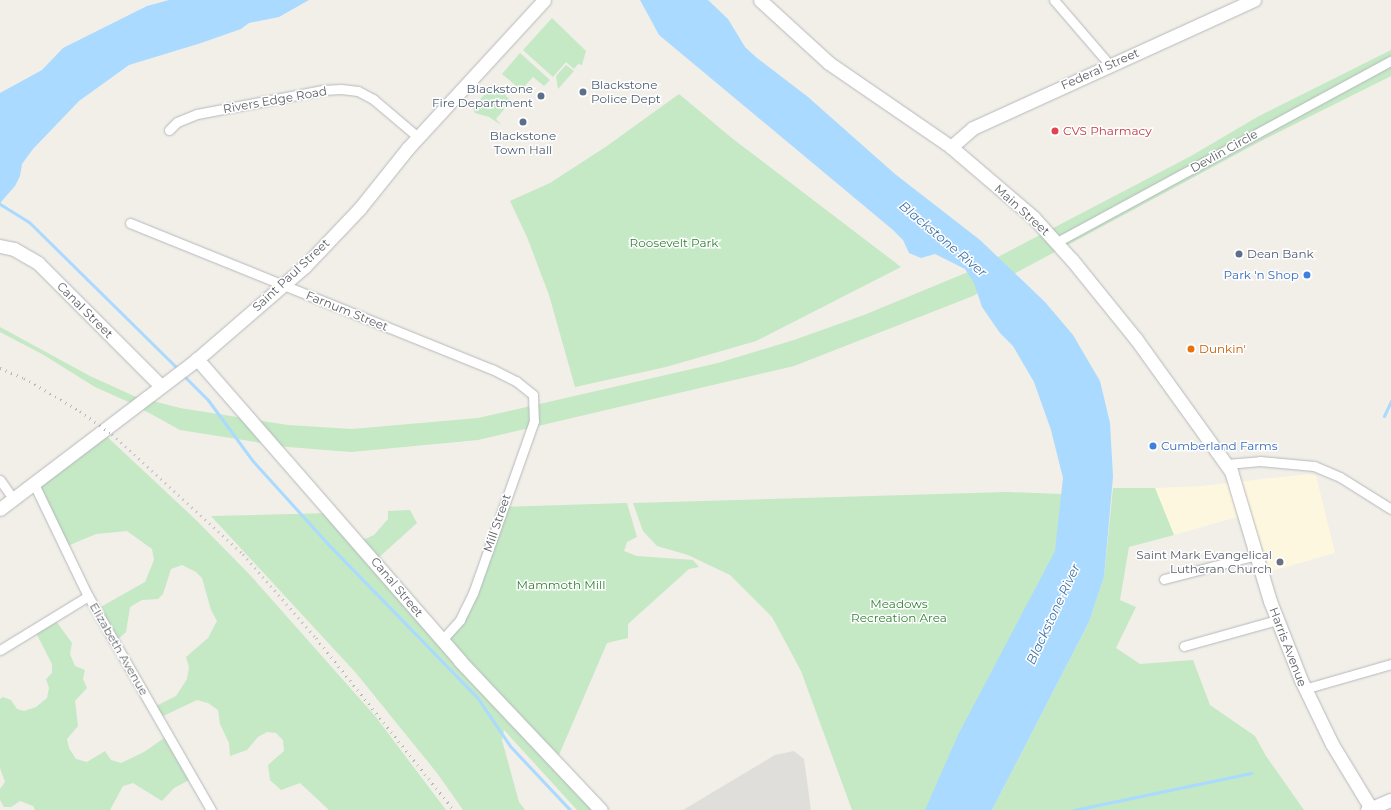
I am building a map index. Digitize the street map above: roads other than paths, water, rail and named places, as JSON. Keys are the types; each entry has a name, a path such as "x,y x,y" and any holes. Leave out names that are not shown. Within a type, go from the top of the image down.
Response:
{"main road":[{"name":"Saint Paul Street","path":"0,509 14,500 197,359 283,285 360,208 418,137 544,0"},
{"name":"Main Street","path":"760,0 829,63 951,147 1034,218 1057,242 1136,339 1229,468"},
{"name":"Federal Street","path":"951,147 973,128 1110,64 1254,0"},
{"name":"Canal Street","path":"0,246 31,258 44,269 161,386"},
{"name":"Canal Street","path":"197,359 442,640 601,810"},
{"name":"Harris Avenue","path":"1229,468 1277,620 1304,689 1332,744 1370,809"},
{"path":"1370,809 1391,800"}],"street":[{"path":"1054,0 1110,64"},
{"name":"Devlin Circle","path":"1057,242 1391,61"},
{"name":"Rivers Edge Road","path":"169,130 186,118 197,114 323,90 341,89 358,91 373,99 418,137"},
{"name":"Farnum Street","path":"130,224 492,369 530,390 535,399"},
{"name":"Mill Street","path":"442,640 458,624 473,593 529,437 534,421 535,399"},
{"path":"1229,468 1266,461 1314,466 1340,477 1391,509"},
{"path":"0,480 14,500"},
{"name":"Elizabeth Avenue","path":"34,484 88,596 211,810"},
{"path":"1164,579 1257,555"},
{"path":"0,650 88,596"},
{"path":"1184,646 1277,620"},
{"path":"1304,689 1391,664"}],"water":[{"path":"169,0 309,0 279,17 249,23 241,29 201,43 129,65 79,101 33,149 22,164 20,176 15,186 1,202 0,208 0,93 42,70 63,48 147,6"},
{"name":"Blackstone River","path":"640,0 708,0 728,19 745,47 757,58 808,97 895,174 980,240 1045,302 1073,335 1100,381 1110,423 1113,477 1104,577 1089,622 992,810 925,810 958,735 1055,551 1063,478 1051,430 1034,382 1013,346 1000,333 982,307 974,283 965,269 935,254 921,258 909,253 903,240 893,230 659,35"}],"waterway":[{"path":"0,204 29,222 178,369"},
{"path":"183,375 208,400 252,460 327,543 477,697 510,746 570,810"},
{"path":"1384,416 1391,401"},
{"path":"1074,810 1251,773"}],"railway":[{"path":"0,368 24,378 80,411 112,434 243,554 316,638 454,810"}],"place":[{"name":"Blackstone Police Dept","path":"583,92"},
{"name":"Blackstone Fire Department","path":"541,96"},
{"name":"Blackstone Town Hall","path":"523,122"},
{"name":"CVS Pharmacy","path":"1055,131"},
{"name":"Dean Bank","path":"1239,254"},
{"name":"Park 'n Shop","path":"1307,275"},
{"name":"Dunkin'","path":"1191,349"},
{"name":"Cumberland Farms","path":"1153,446"},
{"name":"Saint Mark Evangelical Lutheran Church","path":"1280,562"}],"park label":[{"name":"Roosevelt Park","path":"674,243"},
{"name":"Mammoth Mill","path":"561,585"},
{"name":"Meadows Recreation Area","path":"899,611"}]}
